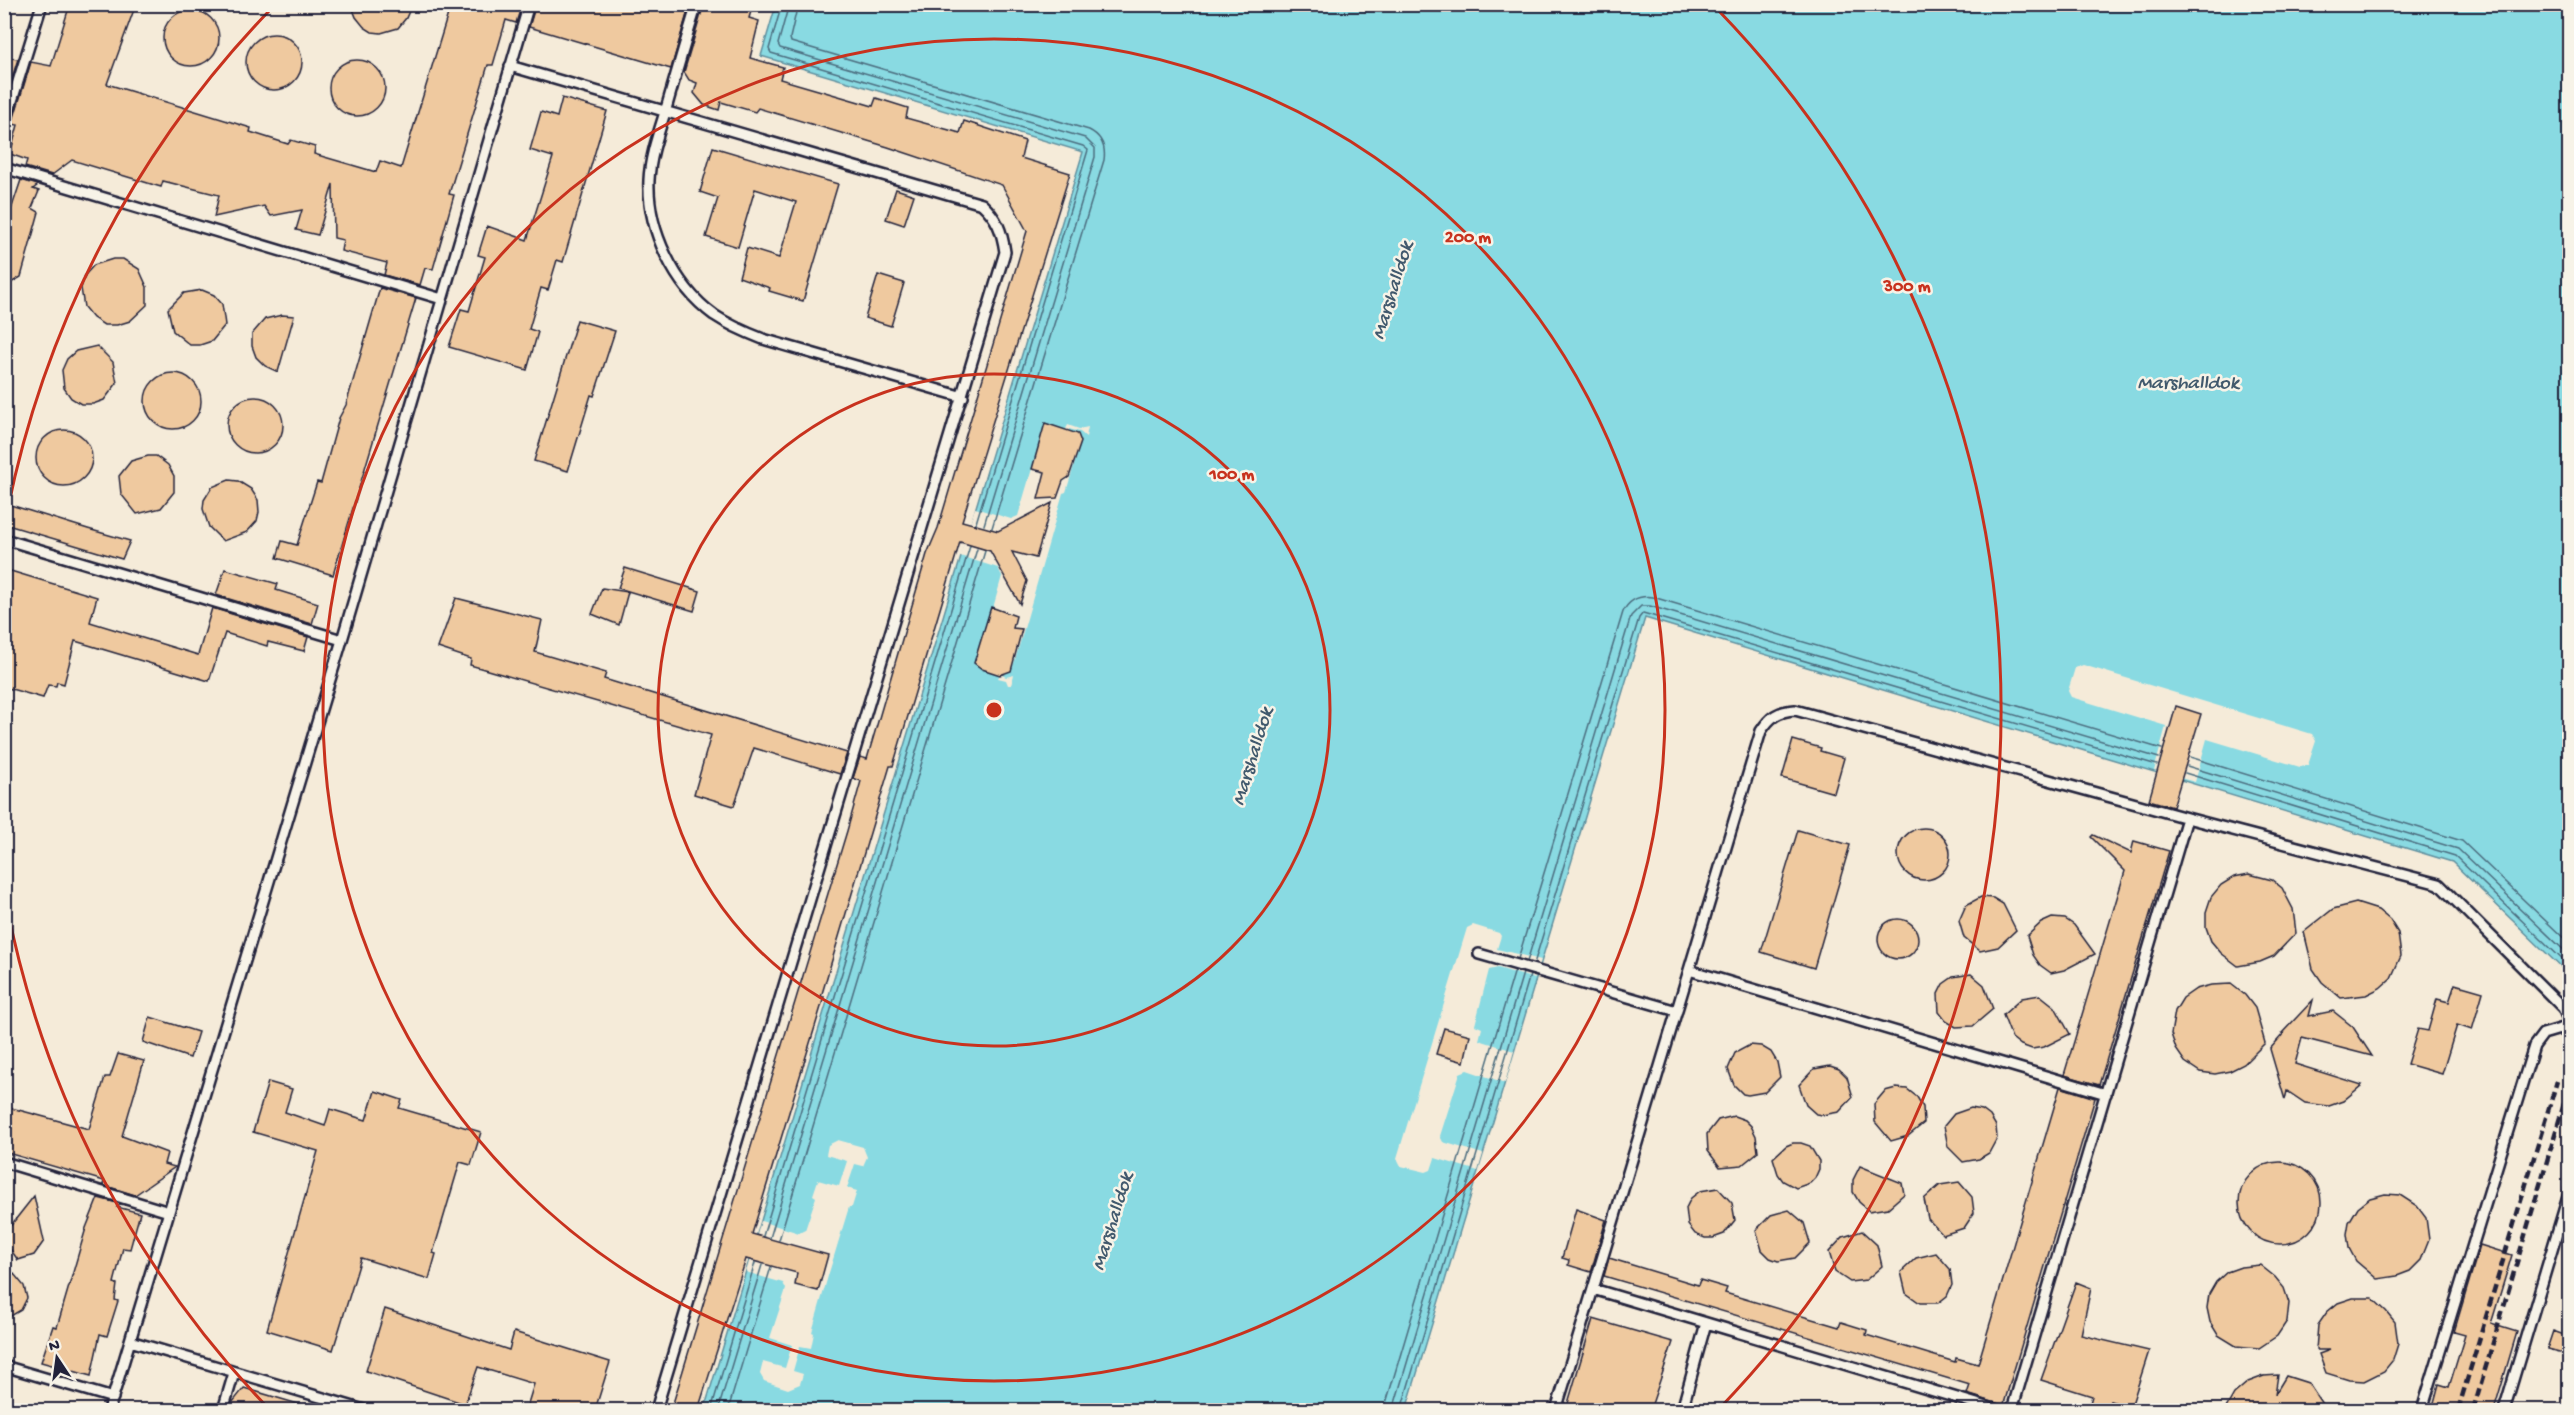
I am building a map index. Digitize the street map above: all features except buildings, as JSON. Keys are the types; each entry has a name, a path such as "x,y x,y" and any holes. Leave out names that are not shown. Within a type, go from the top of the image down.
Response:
{"lane":[{"path":"4,127 42,4"},
{"path":"109,1410 342,640 529,4"},
{"path":"697,4 653,150 649,180 651,211 669,262 689,290 712,313 737,329 763,339 963,397"},
{"path":"510,66 982,204 995,217 1003,235 1005,252 656,1410"},
{"path":"4,168 442,299"},
{"path":"4,539 342,640"},
{"path":"1556,1410 1761,731 1770,718 1782,711 1795,710 2187,819 2439,884 2563,1008 2570,1025 2543,1034 2534,1046 2422,1410"},
{"path":"2012,1410 2187,819"},
{"path":"1479,954 1677,1011"},
{"path":"1689,970 2106,1094"},
{"path":"4,1162 169,1212"},
{"path":"2504,1410 2570,1190"},
{"path":"1593,1289 1997,1410"},
{"path":"1682,1410 1706,1323"},
{"path":"130,1341 364,1410"},
{"path":"4,1366 113,1398"},
{"path":"222,1410 234,1373"}],"water":[{"name":"Marshalldok","path":"776,5 2569,5 2569,975 2452,862 1645,618 1406,1410 704,1410 1083,152 761,56"}],"pier":[{"path":"1068,425 1079,429 1088,427 1086,437 1080,432 1069,429 1078,434 1081,442 1066,492 1063,493 1015,660 1011,671 1002,675 1006,677 1014,675 1011,685 1008,685 1006,680 998,678 1000,674 982,669 976,660 1002,576 998,568 960,556 975,508 1011,519 1018,516 1044,428 1065,431"},
{"path":"2083,665 2312,734 2316,741 2308,765 2300,767 2207,739 2195,782 2154,771 2166,726 2071,697 2068,691 2075,668"},
{"path":"1473,925 1499,933 1501,936 1497,949 1541,960 1535,979 1498,968 1489,970 1475,1025 1482,1028 1479,1040 1514,1051 1505,1083 1467,1070 1460,1073 1440,1136 1443,1142 1483,1154 1478,1171 1435,1158 1431,1170 1426,1172 1401,1166 1397,1158 1467,928"},
{"path":"838,1140 863,1147 867,1157 863,1166 855,1164 847,1188 857,1191 852,1207 849,1207 828,1276 812,1332 814,1333 811,1348 800,1346 793,1371 803,1374 800,1384 788,1389 764,1381 760,1374 763,1362 785,1368 792,1345 770,1338 786,1289 783,1283 746,1272 761,1221 799,1233 805,1230 816,1197 813,1195 818,1180 839,1186 847,1161 826,1155 828,1145"}],"railway":[{"path":"2458,1410 2557,1081"},
{"path":"2473,1410 2569,1087"}]}
